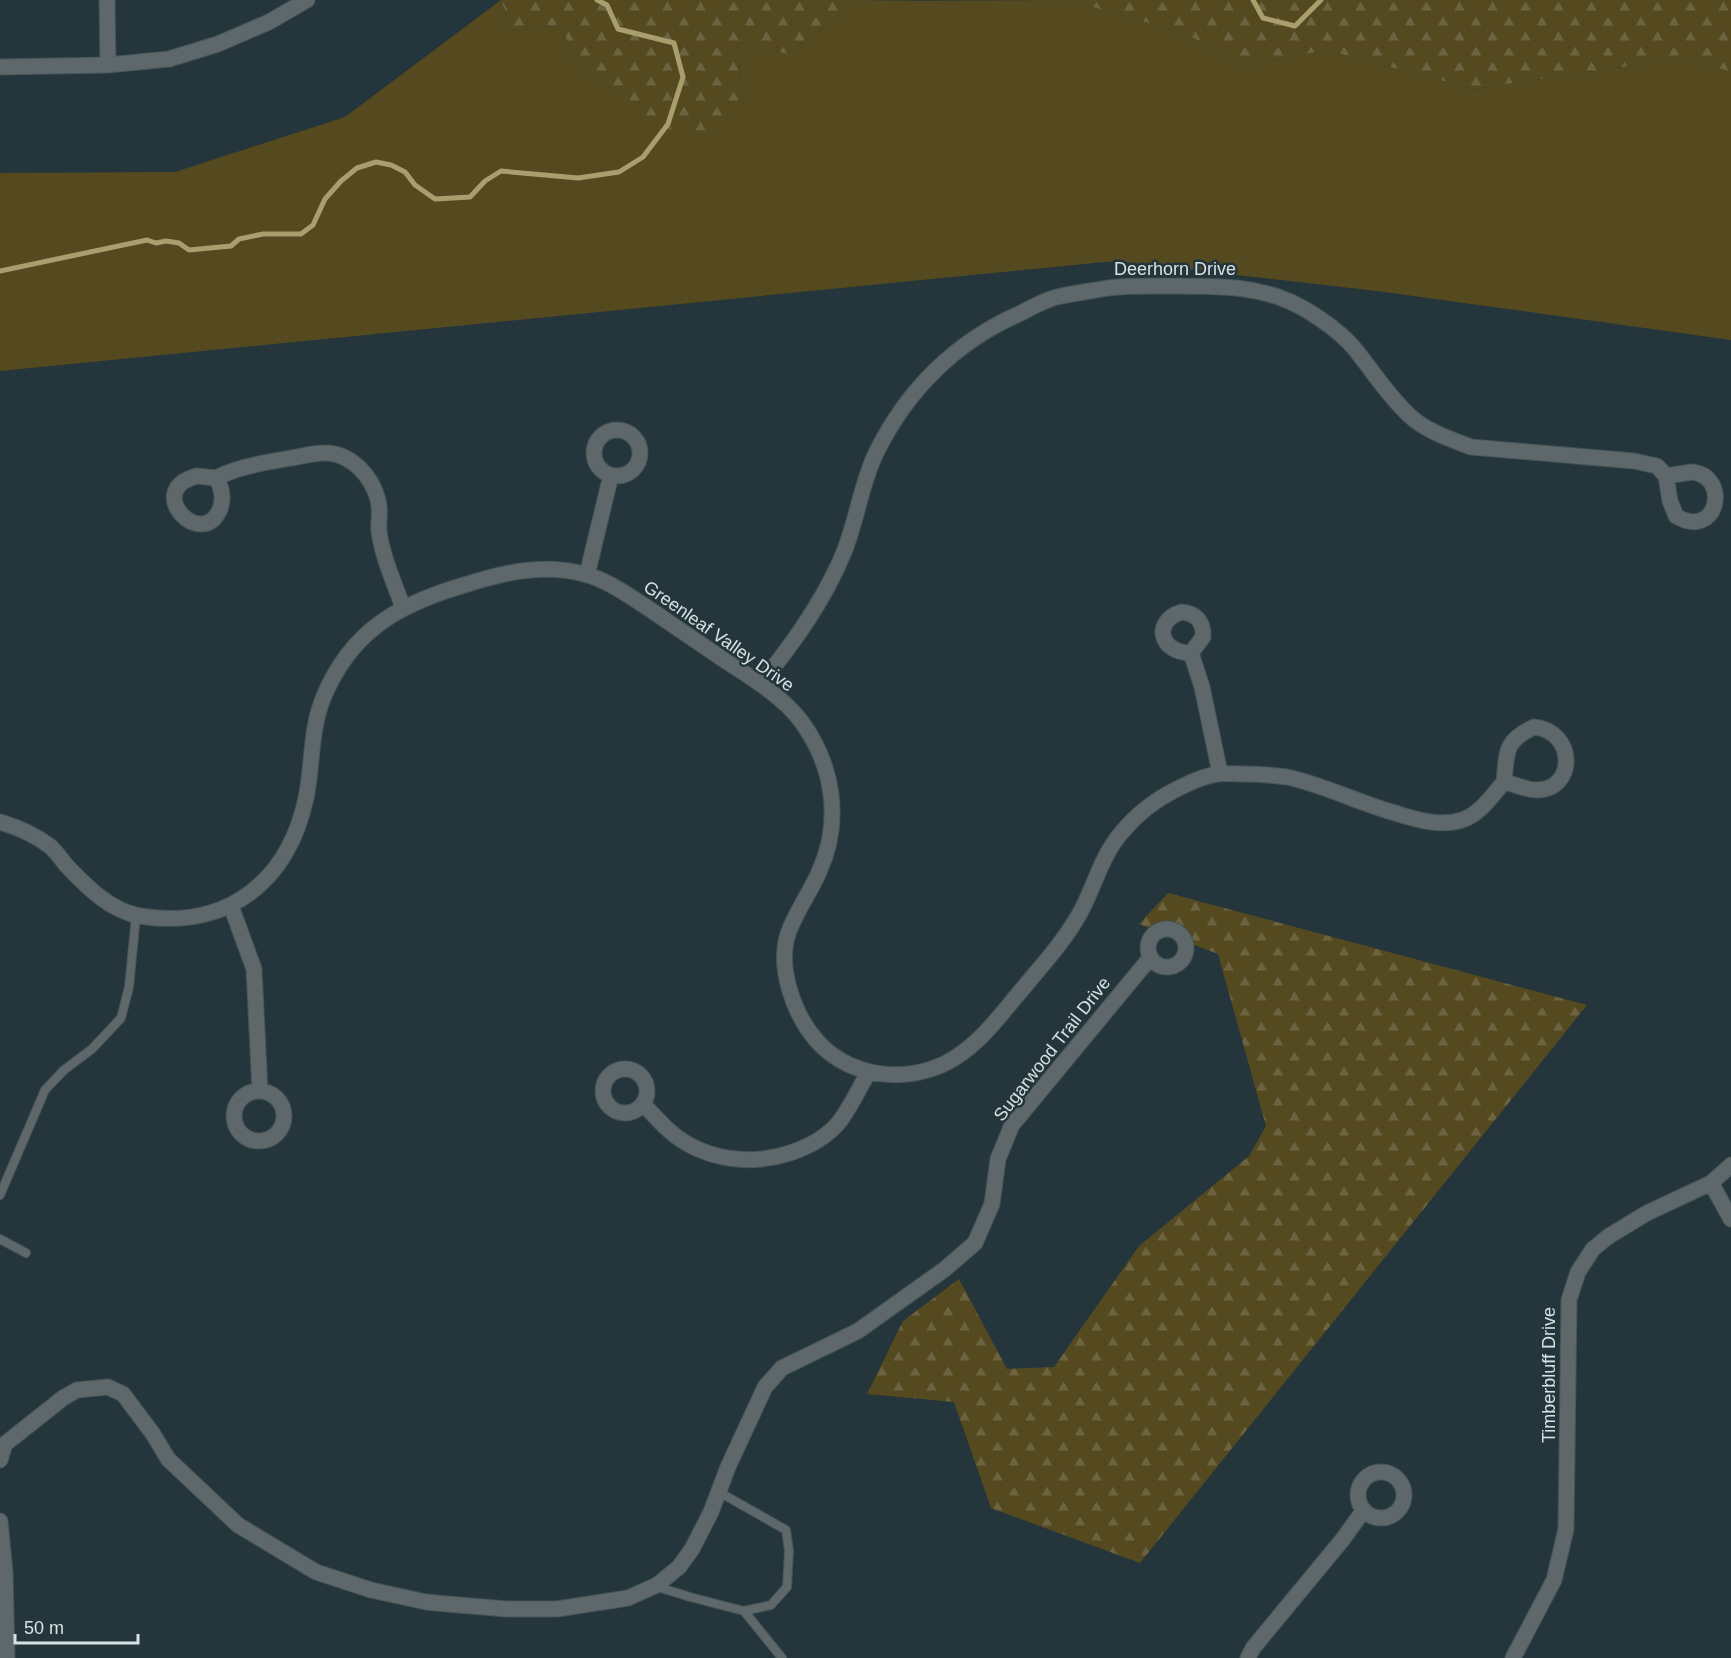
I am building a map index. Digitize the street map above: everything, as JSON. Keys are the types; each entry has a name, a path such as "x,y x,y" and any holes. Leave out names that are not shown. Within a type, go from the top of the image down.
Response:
{"street":[{"path":"107,0 108,65"},
{"path":"0,67 108,65 169,59 219,44 269,22 307,0"},
{"name":"Deerhorn Drive","path":"760,684 787,652 829,583 844,552 875,454 911,398 930,374 962,345 994,324 1054,298 1132,285 1240,287 1283,298 1320,319 1351,345 1411,417 1451,440 1471,447 1634,461 1657,466 1666,476"},
{"path":"216,478 240,468 327,453 344,457 359,467 372,482 379,502 379,532 386,561 403,607"},
{"path":"587,575 611,475"},
{"name":"Greenleaf Valley Drive","path":"0,822 15,827 53,848 90,889 113,907 136,916 169,918 206,915 231,906 274,870 294,839 307,794 315,728 323,698 342,664 374,627 403,607 440,592 510,571 557,570 587,575 615,587 760,684 799,718 824,763 834,801 831,840 822,867 787,937 786,963 791,991 808,1029 822,1047 867,1073 887,1075 931,1071 964,1052 988,1030 1058,946 1080,914 1106,853 1122,832 1161,798 1196,780 1220,773 1287,777 1423,823 1464,819 1479,810 1504,782"},
{"path":"1191,653 1202,687 1220,773"},
{"path":"1534,727 1544,728 1554,733 1566,748 1566,768 1555,784 1536,790 1504,782 1506,757 1515,737 1534,727"},
{"path":"231,906 254,969 260,1091"},
{"name":"Sugarwood Trail Drive","path":"0,1460 5,1444 63,1398 77,1390 108,1387 123,1395 153,1434 168,1459 238,1525 316,1572 371,1590 426,1602 507,1609 557,1609 628,1598 655,1586 679,1568 692,1549 711,1512 728,1467 765,1387 782,1368 858,1331 945,1269 975,1243 992,1204 998,1159 1012,1125 1150,958"},
{"path":"643,1104 673,1134 694,1146 714,1155 750,1161 777,1157 798,1150 819,1139 839,1122 867,1073"},
{"name":"Timberbluff Drive","path":"1513,1658 1554,1580 1566,1529 1569,1300 1578,1272 1593,1249 1609,1236 1647,1213 1711,1183 1731,1166"},
{"path":"1711,1183 1731,1220"},
{"path":"1248,1658 1253,1648 1343,1539 1364,1510"},
{"path":"0,1521 5,1573 7,1658"}],"lane":[{"path":"0,1195 6,1186 45,1090 64,1070 92,1049 121,1018 129,987 136,916"},
{"path":"0,1239 26,1252"},
{"path":"655,1586 690,1598 744,1611 771,1605 787,1587 789,1551 786,1530 719,1492"},
{"path":"744,1611 782,1658"}],"green space":[{"path":"501,0 513,31 560,25 583,75 623,94 743,103 737,42 787,54 857,1 1068,0 1184,33 1246,66 1326,50 1474,89 1684,58 1731,72 1731,340 1377,291 1115,261 0,371 0,173 175,172 345,117"},
{"path":"501,0 924,0 857,1 787,54 737,42 743,103 717,131 638,128 623,94 583,75 560,25 513,31"},
{"path":"1068,0 1731,0 1731,72 1684,58 1474,89 1326,50 1246,66 1184,33"},
{"path":"1168,893 1587,1005 1140,1563 991,1508 954,1402 867,1394 903,1321 959,1279 1007,1369 1054,1367 1139,1246 1249,1156 1266,1126 1218,954 1139,924"}],"waterway":[{"path":"0,271 147,240 156,243 166,241 179,243 189,250 231,246 239,239 263,234 301,234 313,225 325,199 341,181 357,168 376,162 391,165 405,172 415,185 435,199 470,197 485,181 501,171 578,178 619,172 643,157 668,124 683,77 674,43 618,29 607,5 597,0"},
{"path":"1253,0 1263,18 1295,26 1321,0"}]}
